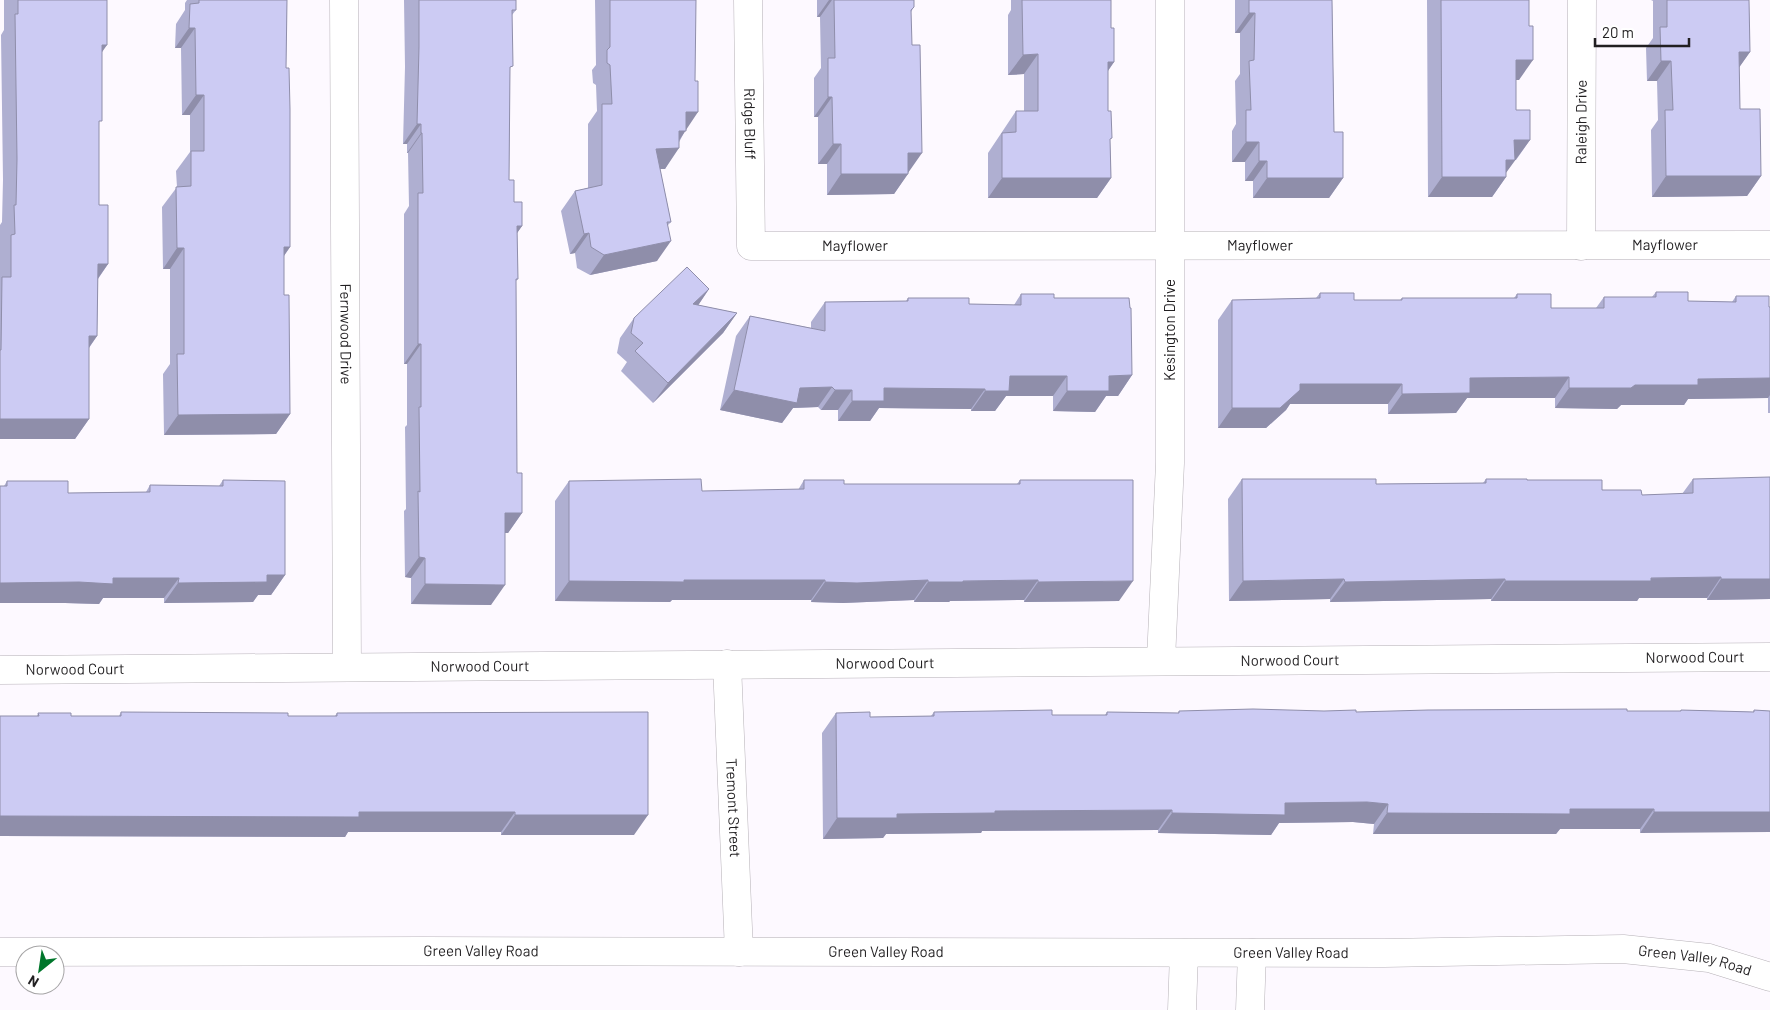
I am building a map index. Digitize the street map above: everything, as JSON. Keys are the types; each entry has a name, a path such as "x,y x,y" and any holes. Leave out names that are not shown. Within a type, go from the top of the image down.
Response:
{"street":[{"name":"Fernwood Drive","path":"344,0 347,667"},
{"name":"Ridge Bluff","path":"748,0 751,246"},
{"name":"Kesington Drive","path":"1161,660 1170,463 1170,0"},
{"name":"Raleigh Drive","path":"1581,246 1582,0"},
{"name":"Mayflower","path":"751,246 1770,245"},
{"name":"Norwood Court","path":"0,670 1770,656"},
{"name":"Tremont Street","path":"727,664 739,952"},
{"name":"Green Valley Road","path":"0,952 423,950 1252,953 1623,949 1709,958 1770,977"},
{"path":"1182,1010 1184,953"},
{"path":"1250,1010 1252,953"}],"building":[{"path":"18,0 107,0 107,45 102,45 102,121 99,121 99,205 108,205 108,264 98,264 97,336 89,336 89,419 0,419 2,277 11,277 11,235 15,234 14,205 16,205 17,159 15,14 18,14"},
{"path":"199,0 287,0 286,68 289,68 290,109 290,247 284,247 284,295 289,295 290,414 178,415 177,354 184,354 184,248 177,248 176,187 191,186 191,151 204,151 204,95 196,95 195,28 189,28 190,4 199,3"},
{"path":"419,0 516,0 516,10 512,10 513,66 510,67 509,180 514,180 514,202 522,202 522,226 517,226 518,279 516,279 517,473 522,473 522,513 505,513 505,585 425,584 425,558 419,557 418,491 420,492 419,407 421,407 421,344 418,344 418,193 423,193 422,133 421,124 417,124"},
{"path":"610,0 696,0 695,81 698,81 698,112 686,112 686,131 679,131 679,148 656,149 671,222 667,222 671,241 604,255 591,247 589,233 584,234 575,191 602,185 602,104 612,104 610,65 607,63 607,50 610,47"},
{"path":"834,0 914,0 914,7 911,10 912,45 920,45 922,153 908,153 908,174 841,174 841,144 833,144 832,97 828,97 828,58 835,58"},
{"path":"1022,0 1111,0 1111,28 1114,28 1114,62 1108,62 1108,111 1111,111 1111,178 1002,178 1002,133 1016,132 1016,111 1038,111 1038,54 1023,55"},
{"path":"1249,0 1332,0 1334,132 1343,132 1343,178 1267,178 1267,161 1259,161 1259,142 1246,142 1246,110 1251,110 1249,61 1254,60 1255,13 1249,13"},
{"path":"1441,0 1529,0 1529,26 1533,26 1533,60 1516,60 1516,110 1530,110 1530,140 1514,140 1515,160 1506,160 1506,177 1442,177"},
{"path":"1667,0 1749,0 1750,52 1739,52 1740,109 1760,109 1761,176 1666,176 1665,110 1673,110 1671,61 1661,61 1660,27 1667,27"},
{"path":"687,267 709,289 693,304 737,313 668,383 635,351 643,343 631,333 634,318"},
{"path":"1656,292 1688,292 1688,301 1736,302 1736,296 1769,296 1770,378 1698,379 1698,385 1569,388 1569,377 1470,378 1470,393 1402,394 1402,384 1300,384 1300,390 1280,408 1232,408 1232,300 1320,298 1320,293 1354,293 1354,300 1517,298 1517,294 1551,294 1551,308 1604,308 1604,297 1656,297"},
{"path":"1021,294 1054,294 1054,298 1129,298 1131,308 1132,375 1109,376 1109,391 1067,391 1067,376 1010,376 1009,391 884,388 884,401 852,401 852,390 835,390 832,387 800,388 797,403 734,390 750,316 825,331 825,302 908,301 908,298 969,298 969,304 1021,305"},
{"path":"1770,477 1770,579 1721,579 1721,577 1651,578 1651,581 1505,581 1505,579 1345,582 1344,579 1243,581 1242,479 1376,479 1376,484 1486,483 1486,479 1602,480 1602,490 1641,490 1642,495 1693,493 1693,479"},
{"path":"701,479 702,491 804,489 804,480 844,480 844,484 1020,484 1020,480 1133,480 1133,581 928,582 928,580 857,583 825,582 825,580 569,581 569,481"},
{"path":"223,480 285,481 285,575 267,575 267,582 178,583 179,578 113,578 113,584 79,582 0,583 0,486 7,486 7,481 68,481 68,493 150,492 150,485 223,486"},
{"path":"1253,709 1356,710 1356,712 1627,709 1627,711 1770,711 1770,812 1654,812 1654,809 1570,809 1570,814 1387,813 1388,804 1367,802 1285,803 1285,815 1172,813 1172,810 995,811 995,813 897,814 897,818 837,818 836,713 870,712 870,717 934,716 934,712 1052,710 1052,715 1107,715 1107,712 1179,713 1179,711"},
{"path":"121,712 288,713 288,716 337,716 337,713 648,712 648,815 515,815 515,812 359,812 359,817 0,816 0,716 39,716 38,713 71,713 71,716 121,716"}]}
